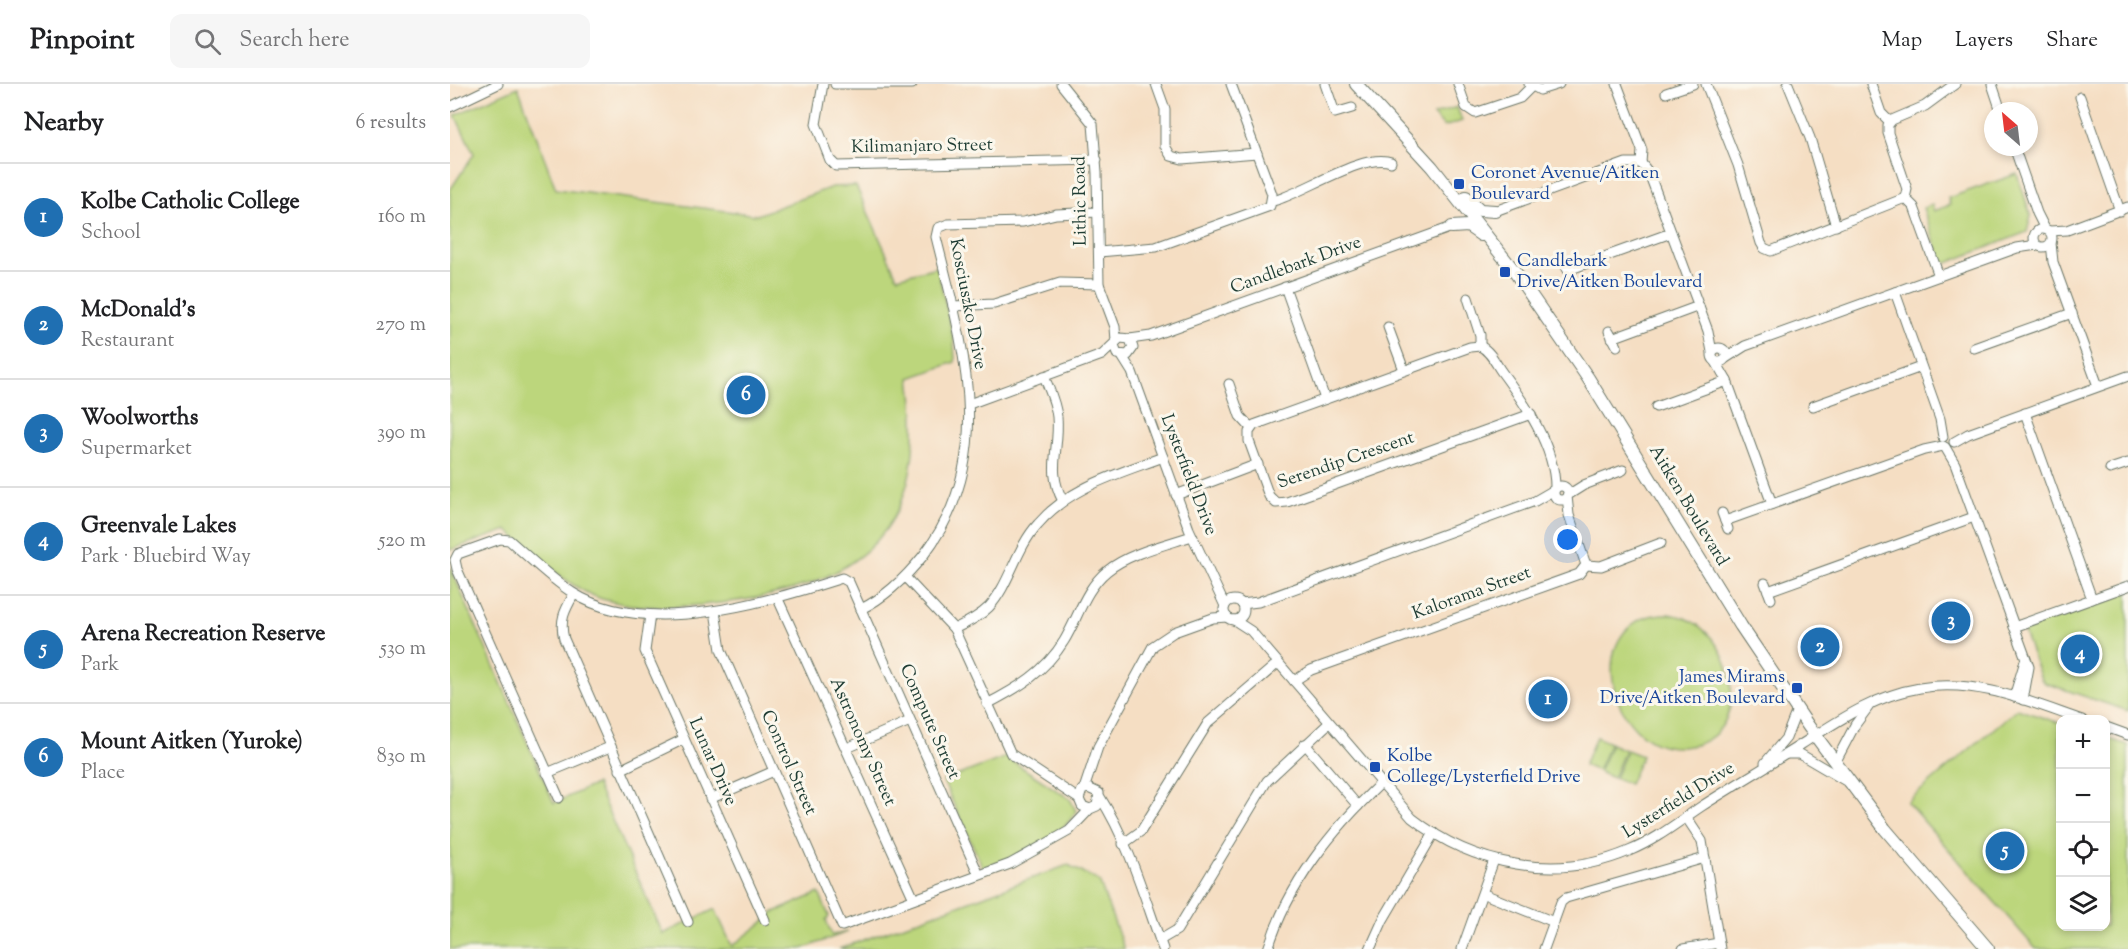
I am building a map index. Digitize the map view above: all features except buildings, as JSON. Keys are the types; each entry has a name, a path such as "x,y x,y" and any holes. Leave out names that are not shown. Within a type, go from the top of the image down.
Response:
{"main road":[{"name":"Aitken Boulevard","path":"1356,84 1461,201 1534,297 1588,378 1741,626 1797,710 1852,786 1988,949"},
{"path":"1432,167 1456,185 1476,208 1495,211"},
{"path":"1452,227 1462,218 1461,201"},
{"path":"1491,240 1486,222 1495,211"},
{"path":"1452,227 1468,226 1476,229 1534,297"}],"street":[{"path":"450,107 498,84"},
{"name":"Kilimanjaro Street","path":"824,84 816,124 830,160 836,166 1097,160"},
{"path":"835,84 912,84"},
{"name":"Lithic Road","path":"1061,84 1094,124 1097,160 1099,284 1124,347"},
{"path":"1156,84 1165,109 1165,146 1171,156 1182,159 1257,153"},
{"path":"1230,84 1273,201"},
{"path":"1325,84 1335,113 1352,108"},
{"path":"1458,84 1466,107 1475,113 1520,98 1530,86 1540,90 1559,84"},
{"path":"1617,84 1639,145 1638,162 1649,173 1708,332 1720,355 1727,381 1772,504"},
{"path":"1666,93 1693,84"},
{"path":"1707,84 1738,165 1764,248 1776,250 1905,198"},
{"path":"1788,84 1810,138 1836,226"},
{"path":"1871,84 1881,112 1890,122"},
{"path":"1905,198 1907,189 1887,129 1890,122 1934,101 1955,84"},
{"path":"1992,84 1998,102"},
{"path":"1720,355 2124,209 2080,98"},
{"path":"2017,156 2043,238 2098,386"},
{"path":"1099,252 1156,247 1270,206 1273,201 1287,198 1320,180 1376,160 1391,162"},
{"path":"1495,211 1638,162"},
{"path":"1905,198 1913,205 1939,276"},
{"name":"Kosciuszko Drive","path":"861,609 880,598 905,577 941,530 960,486 969,446 969,404 953,306 936,237 938,228 948,224 1023,222 1056,214 1098,212"},
{"name":"Candlebark Drive","path":"969,404 1452,227"},
{"path":"1568,270 1671,233"},
{"path":"953,306 994,304 1060,283 1099,284"},
{"path":"1285,287 1325,399"},
{"path":"1895,292 2030,673 2018,698"},
{"path":"1468,298 1480,335 1480,346"},
{"path":"1613,338 1699,306"},
{"path":"1974,348 2072,313"},
{"path":"1388,327 1404,370"},
{"path":"1228,384 1240,416 1251,428 1470,346 1480,346 1488,352 1531,414 1586,565 1601,566 1661,543"},
{"name":"Lysterfield Drive","path":"1124,347 1176,495 1192,536 1218,588 1227,614 1251,631 1412,818 1468,851 1494,860 1552,867 1605,860 1646,844 1815,735 1876,701 1905,691 1946,686 1981,688 2067,715"},
{"path":"1813,406 1921,367"},
{"path":"1044,376 1057,414 1053,471 1056,487 1064,501"},
{"path":"1725,521 2128,376"},
{"path":"1662,417 1655,405 1727,381"},
{"path":"2025,413 2092,599"},
{"name":"Serendip Crescent","path":"1251,428 1248,436 1269,496 1281,504 1531,414"},
{"path":"954,629 976,618 990,605 1032,532 1064,501 1095,482 1162,457"},
{"path":"2110,469 2128,463"},
{"path":"1176,495 1258,464"},
{"path":"1074,825 1081,795 1098,747 1153,646 1174,632 1243,610 1258,602 1623,470"},
{"path":"1768,591 1974,517"},
{"path":"987,704 1025,684 1039,673 1063,643 1090,590 1108,570 1192,536"},
{"path":"559,798 455,560 458,554 500,539 509,540 574,594 604,606 650,615 715,611 778,599"},
{"name":"Kalorama Street","path":"1296,684 1317,668 1579,574 1586,565"},
{"path":"905,577 954,629 1011,754 1061,789 1081,795 1098,793"},
{"name":"Compute Street","path":"778,599 842,578 849,582 979,875"},
{"path":"2014,627 2128,586"},
{"name":"Lysterfield Drive","path":"1218,588 1243,610 1251,631"},
{"path":"574,594 563,613 561,628 610,747 688,922"},
{"name":"Astronomy Street","path":"778,599 914,899"},
{"path":"1227,614 1233,600"},
{"name":"Control Street","path":"715,611 721,650 842,926 914,899"},
{"name":"Lunar Drive","path":"650,615 645,651 765,920"},
{"path":"1123,844 1141,831 1208,723 1278,663"},
{"path":"1835,763 1858,719 1876,701"},
{"path":"1747,778 1772,756 1786,738 1797,710"},
{"path":"847,748 910,721"},
{"path":"1090,766 1098,793 1123,844 1161,945 1177,930 1267,781 1329,723"},
{"path":"2110,728 2128,735"},
{"path":"620,770 684,739"},
{"path":"1305,744 1358,806"},
{"path":"547,773 610,747"},
{"path":"1784,755 1792,752 1800,754 1821,764 1852,786"},
{"path":"710,799 774,771"},
{"path":"1268,949 1301,877 1323,844 1381,783"},
{"path":"914,899 1030,854 1074,825 1092,809 1098,793"},
{"path":"1081,795 1092,809 1112,820"},
{"path":"1683,949 1719,946 1702,841 1686,818"},
{"path":"1370,949 1383,920 1434,833"},
{"path":"1544,949 1566,898 1705,858"},
{"path":"1462,949 1484,894 1494,860"},
{"path":"1484,894 1554,922"}],"green space":[{"path":"518,87 556,189 757,215 832,187 856,186 897,277 937,267 954,341 955,362 910,378 914,429 910,472 899,508 879,538 852,562 818,580 777,593 713,604 649,607 602,599 576,587 507,530 450,550 450,190 474,154 455,115"},
{"path":"1457,107 1462,121 1444,127 1433,115"},
{"path":"2017,174 2031,216 2027,232 1947,263 1941,261 1923,208 1932,205 1934,211 1950,205 1948,198"},
{"path":"450,567 554,803 596,784 663,934 715,909 732,946 771,916 770,914 819,893 829,916 826,920 832,935 847,932 802,949 450,949"},
{"path":"2128,590 2128,711 2045,683 2041,679 2023,629"},
{"path":"1668,614 1692,622 1711,637 1724,658 1730,681 1730,705 1723,725 1707,740 1682,747 1656,742 1635,728 1621,707 1613,682 1613,657 1622,635 1640,620"},
{"path":"2017,709 2056,722 2056,931 2110,931 2110,739 2128,745 2128,949 2036,949 1907,802"},
{"path":"1596,737 1610,743 1598,771 1584,765"},
{"path":"1611,744 1625,750 1613,778 1599,772"},
{"path":"1627,750 1642,756 1629,784 1615,778"},
{"path":"1006,757 1070,799 1076,811 1059,832 1048,840 1023,853 983,868 943,781"},
{"path":"1068,865 1099,881 1124,949 839,949"}],"place":[{"name":"Coronet Avenue/Aitken Boulevard","path":"1459,184"},
{"name":"Candlebark Drive/Aitken Boulevard","path":"1505,272"},
{"name":"Mount Aitken (Yuroke)","path":"746,395"},
{"name":"Woolworths","path":"1951,621"},
{"name":"McDonald's","path":"1820,647"},
{"name":"Greenvale Lakes","path":"2080,654"},
{"name":"James Mirams Drive/Aitken Boulevard","path":"1797,688"},
{"name":"Kolbe Catholic College","path":"1548,699"},
{"name":"Kolbe College/Lysterfield Drive","path":"1375,767"},
{"name":"Arena Recreation Reserve","path":"2005,851"}]}
